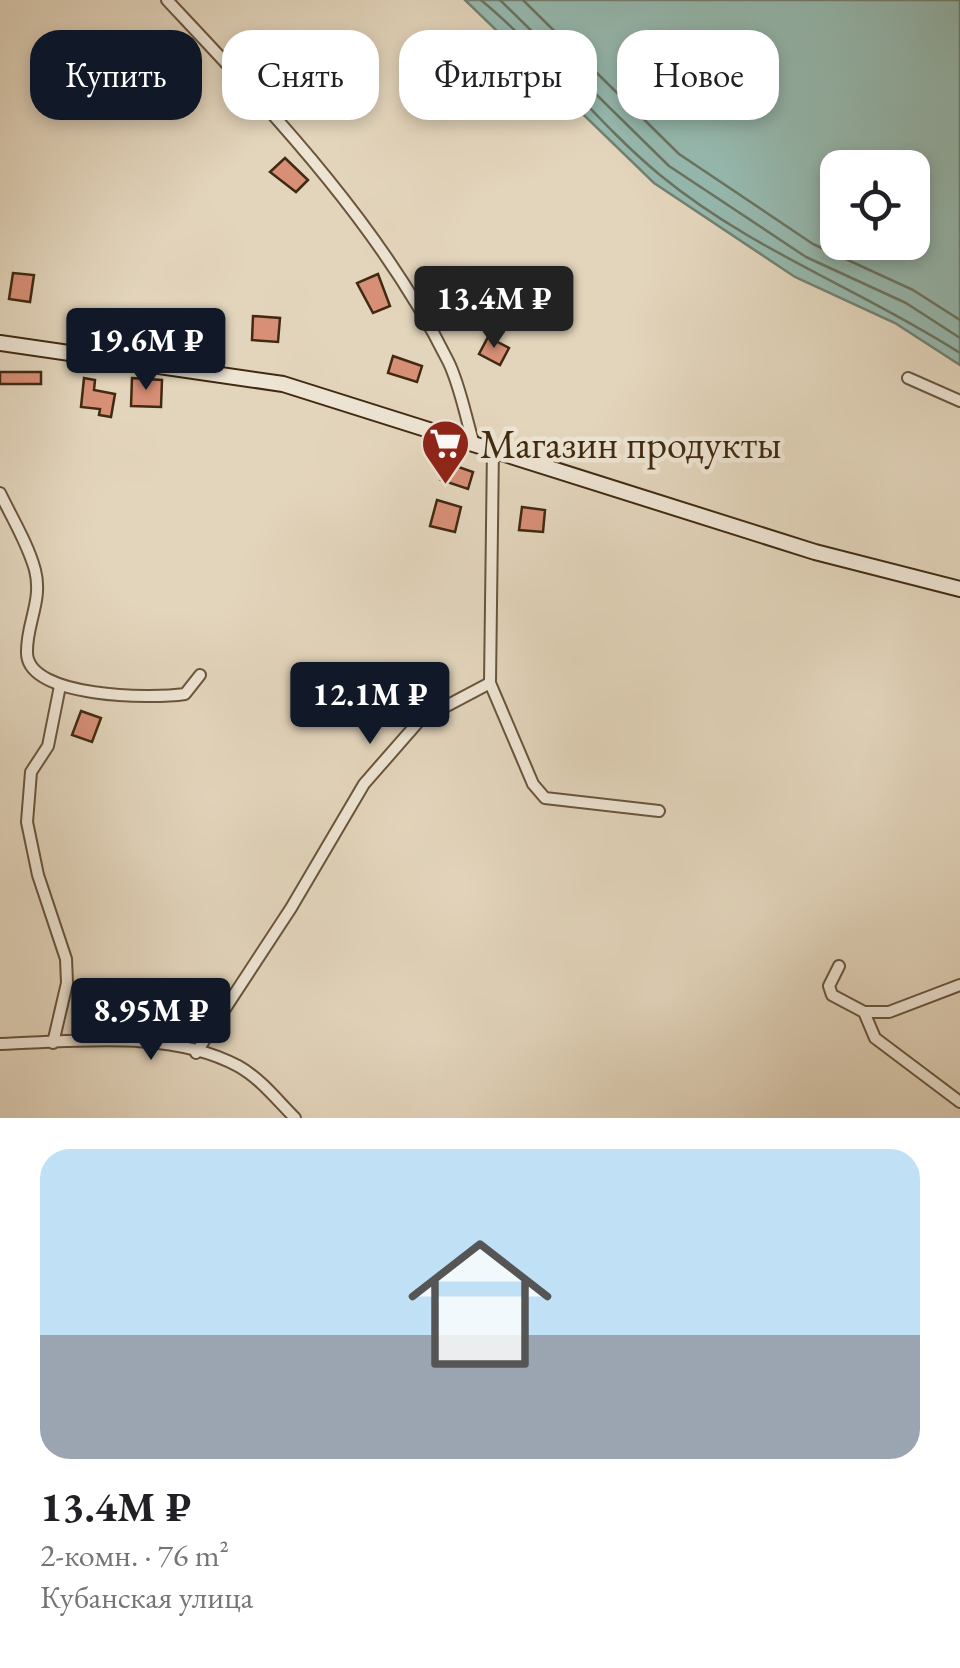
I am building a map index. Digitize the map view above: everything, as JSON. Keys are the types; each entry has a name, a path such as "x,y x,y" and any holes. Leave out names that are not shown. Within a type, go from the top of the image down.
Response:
{"street":[{"path":"167,0 254,94 379,243 450,364 473,441"},
{"path":"0,343 216,370 282,384 493,447 816,552 960,589"},
{"path":"908,378 960,401"},
{"path":"493,447 490,683 533,784 545,798 658,812"},
{"path":"0,493 36,572 37,609 27,638 26,659 40,679 60,686 159,698 185,694 200,676"},
{"path":"196,1053 364,784 420,720 490,683"},
{"path":"53,1043 67,983 66,960 38,875 28,822 31,772 48,746 60,686"},
{"path":"839,966 828,986 832,996 864,1012 889,1012 960,985"},
{"path":"864,1012 876,1038 960,1102"},
{"path":"0,1044 155,1044 196,1053 236,1065 260,1081 295,1118"}],"water":[{"path":"465,0 960,0 960,365 895,323 795,277 654,183 589,120 597,120 597,30 496,30"}],"building":[{"path":"285,158 308,180 296,192 270,172"},
{"path":"13,273 34,275 30,302 9,299"},
{"path":"378,274 390,306 373,313 357,283"},
{"path":"253,316 280,318 278,342 252,340"},
{"path":"488,337 509,348 500,365 479,354"},
{"path":"393,356 422,366 417,382 388,373"},
{"path":"0,372 41,372 41,384 0,384"},
{"path":"84,378 95,380 94,390 115,394 111,417 99,415 100,409 81,407"},
{"path":"132,378 162,380 161,407 131,406"},
{"path":"447,463 473,472 468,489 441,480"},
{"path":"437,500 461,507 455,532 430,526"},
{"path":"522,507 545,510 543,532 519,530"},
{"path":"81,711 101,718 92,742 72,735"}],"place":[{"name":"Магазин продукты","path":"445,486"}]}
